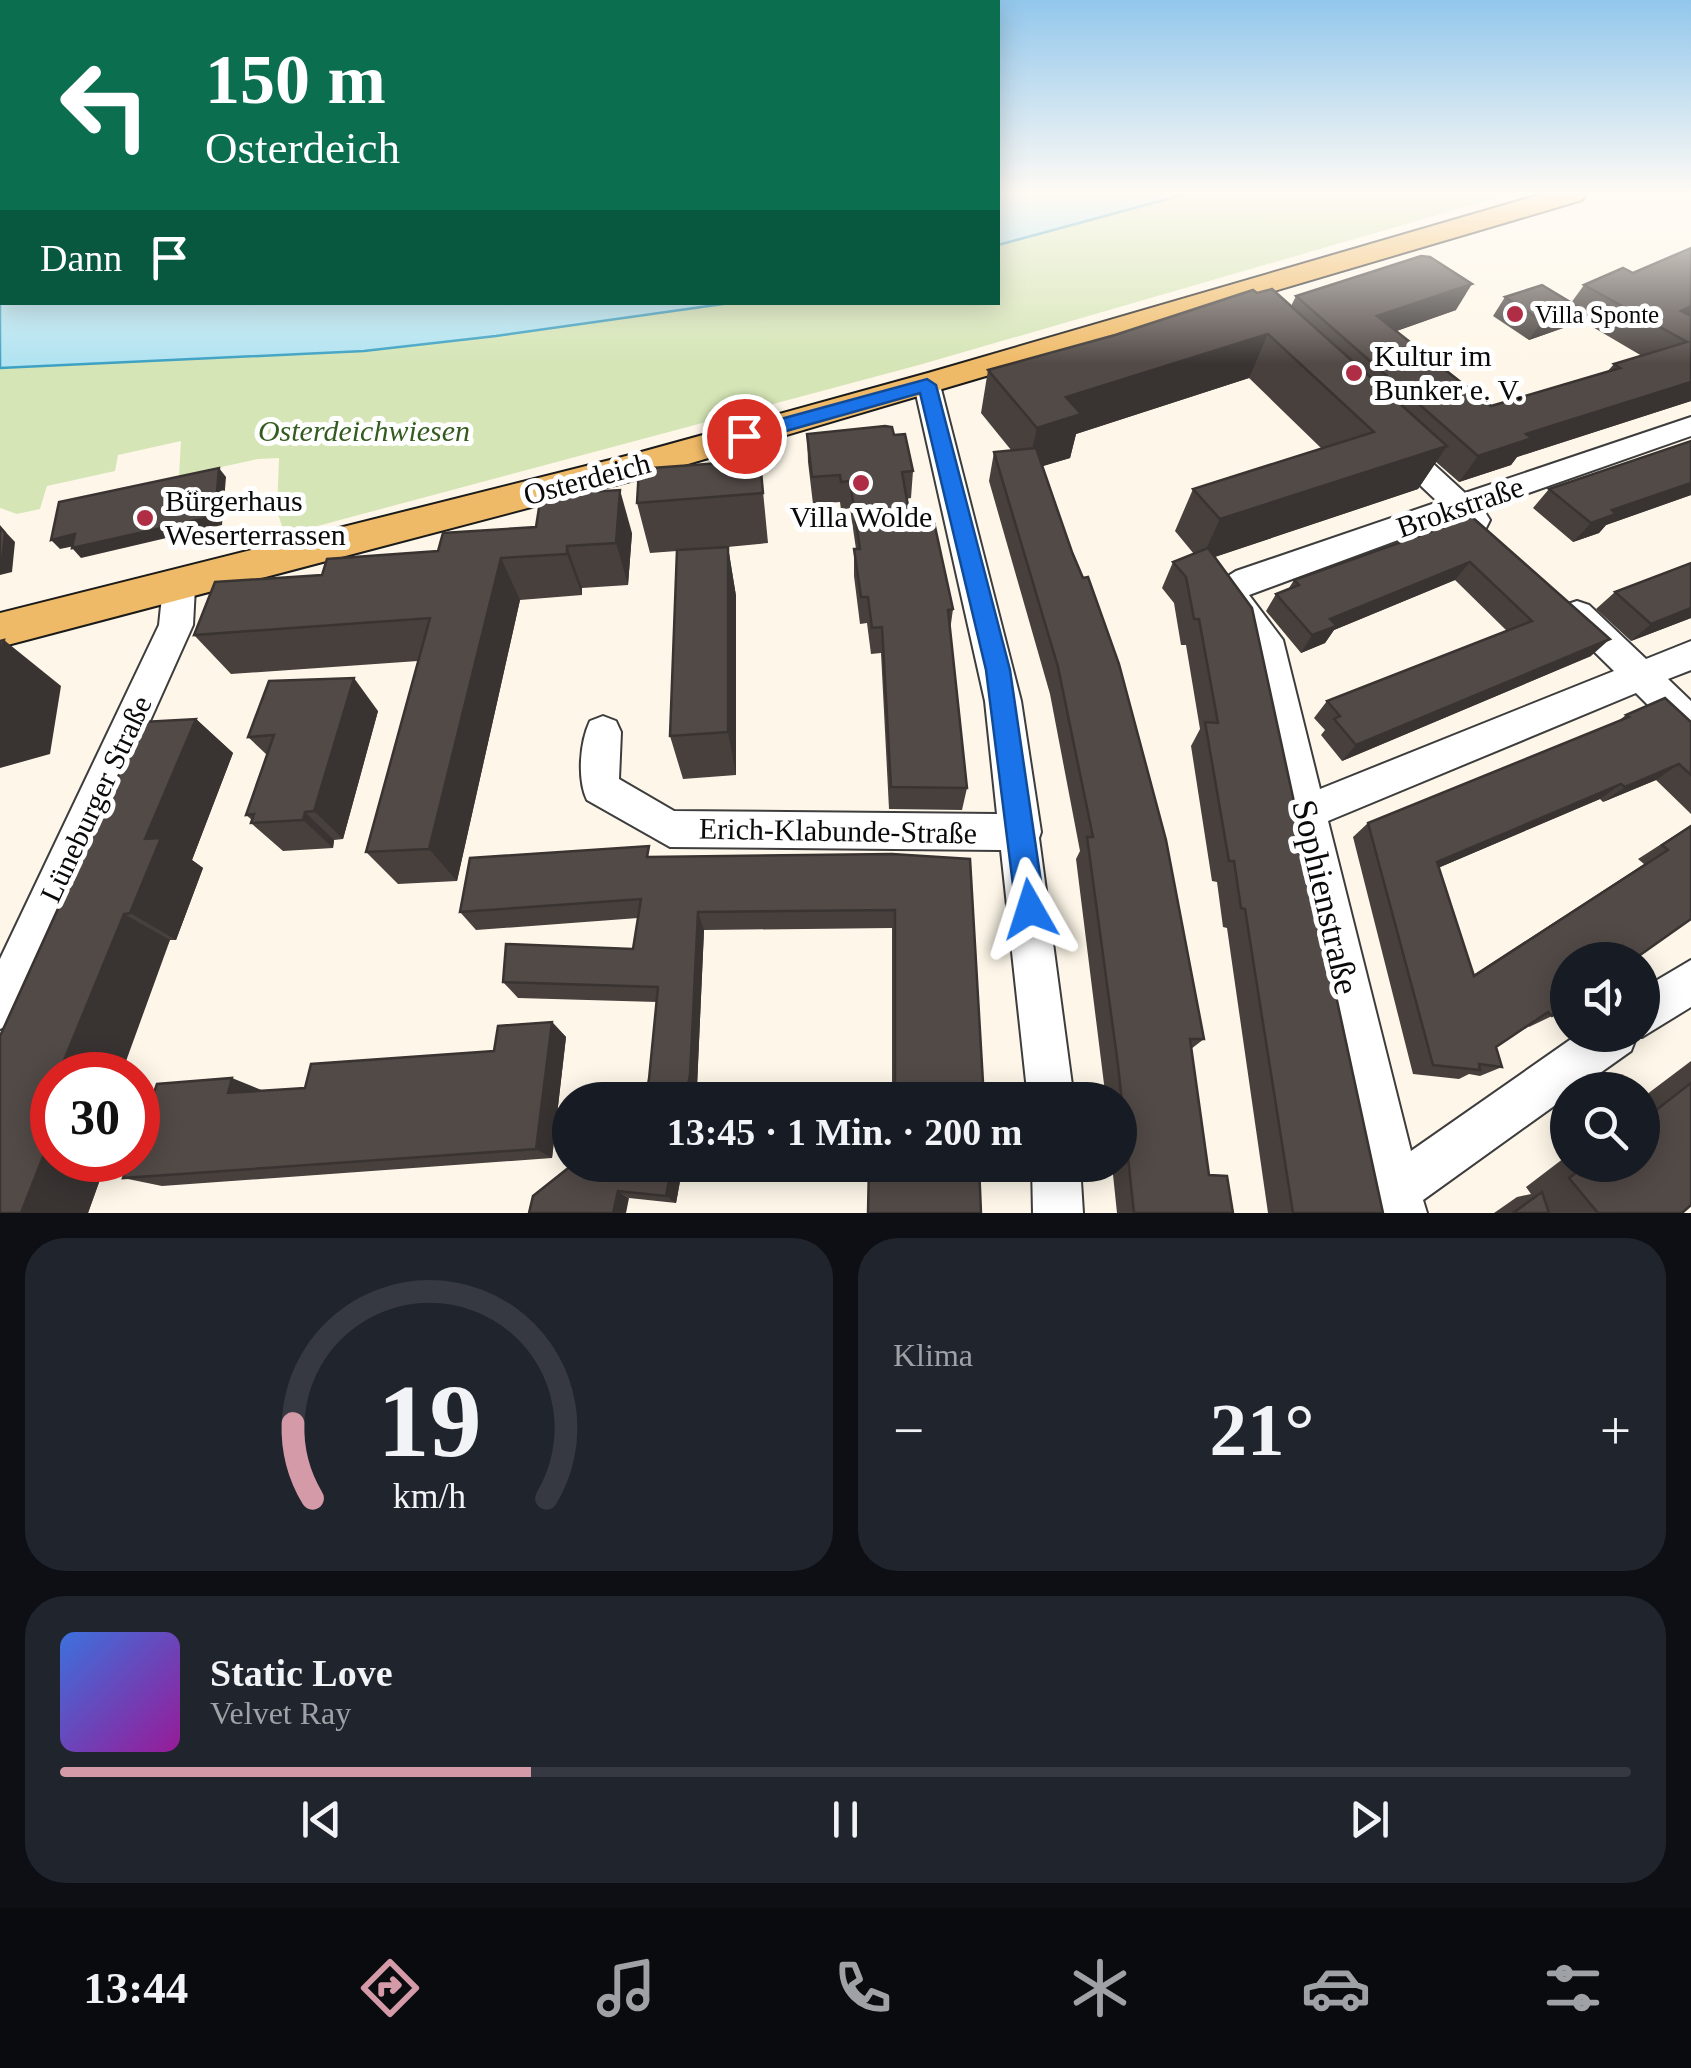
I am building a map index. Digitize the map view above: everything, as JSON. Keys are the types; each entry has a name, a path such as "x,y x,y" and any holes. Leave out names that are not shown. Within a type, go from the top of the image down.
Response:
{"main road":[{"name":"Osterdeich","path":"0,630 179,587 927,385 1381,251"}],"street":[{"path":"1234,294 1260,318"},
{"path":"927,385 998,670 1022,832 1049,1082"},
{"path":"1375,426 1503,546"},
{"name":"Brokstraße","path":"1231,590 1247,580 1691,426"},
{"name":"Lüneburger Straße","path":"0,1007 176,626 179,587"},
{"name":"Sophienstraße","path":"1231,590 1237,606 1266,640 1400,1202"},
{"path":"1559,597 1691,724"},
{"path":"1306,812 1691,655"},
{"name":"Erich-Klabunde-Straße","path":"603,732 600,788 670,829 1022,832"},
{"path":"1660,1002 1691,980"},
{"path":"1400,1202 1593,1052"},
{"path":"1057,1182 1058,1213"}],"green space":[{"name":"Osterdeichwiesen","path":"1000,251 1314,251 919,365 310,528 283,529 277,511 279,458 179,476 181,441 118,455 115,471 47,486 40,509 17,514 0,508 0,368 364,351 716,305 1000,305"}],"water":[{"path":"0,305 716,305 364,351 0,368"}],"building":[{"path":"1691,251 1691,306 1681,311 1691,316 1691,382 1526,434 1532,438 1478,456 1296,296 1421,256 1430,257 1472,284 1377,316 1491,406 1620,368 1614,364 1687,342 1584,285 1623,268 1633,273"},
{"path":"1542,285 1580,308 1542,321 1505,297"},
{"path":"1272,289 1447,446 1220,519 1193,489 1374,432 1268,334 1066,397 1081,414 1037,428 988,370 1115,335 1253,290 1257,293"},
{"path":"892,427 894,435 905,434 913,471 902,472 910,517 928,516 929,522 934,522 953,609 948,610 967,788 891,787 882,627 872,628 868,597 861,597 854,549 860,549 850,481 841,482 840,475 812,477 807,434"},
{"path":"1691,441 1691,483 1612,510 1616,514 1591,523 1549,489"},
{"path":"1036,448 1072,552 1083,578 1088,577 1119,664 1166,840 1204,1039 1190,1039 1209,1175 1227,1176 1233,1213 1134,1213 1131,1182 1137,1182 1137,1082 1120,1082 1087,837 1093,837 1058,667 994,452"},
{"path":"760,460 763,493 637,503 639,469"},
{"name":"Bürgerhaus Weserterrassen","path":"219,468 215,516 72,548 75,534 51,540 59,502"},
{"path":"620,490 616,543 567,546 567,554 501,558 429,849 366,852 430,618 194,635 215,582 322,575 327,559 438,551 443,533 536,527 541,495"},
{"path":"1472,517 1610,639 1356,745 1334,719 1340,716 1327,701 1532,621 1470,562 1330,619 1337,626 1312,635 1276,594 1299,585 1294,580"},
{"path":"0,527 5,533 2,563 0,563"},
{"path":"728,547 728,732 670,736 677,550"},
{"path":"1208,548 1252,608 1383,1213 1293,1213 1245,909 1241,908 1234,861 1229,861 1205,722 1218,723 1199,619 1194,619 1186,577 1173,562"},
{"path":"1691,563 1691,608 1651,624 1615,592"},
{"path":"354,678 314,811 305,812 303,820 251,823 254,814 246,815 274,735 248,737 269,681"},
{"path":"1665,698 1691,722 1691,775 1679,764 1625,787 1621,784 1437,862 1474,976 1668,850 1662,845 1691,826 1691,919 1658,942 1550,942 1550,1014 1496,1047 1502,1067 1479,1064 1480,1070 1433,1065 1368,823 1629,717 1626,715"},
{"path":"196,719 145,839 161,838 130,913 124,914 67,1052 30,1052 30,1182 33,1182 21,1213 0,1213 0,1036 143,722"},
{"path":"649,846 647,857 892,854 970,859 983,1082 895,1082 895,910 698,912 689,1082 648,1082 658,987 503,982 506,944 633,949 641,899 460,912 470,858"},
{"path":"552,1022 536,1149 160,1175 160,1084 232,1078 228,1093 305,1088 311,1064 494,1051 498,1026"},
{"path":"1691,1083 1691,1205 1682,1213 1598,1213 1572,1182 1660,1182 1660,1107"},
{"path":"552,1181 669,1182 666,1196 618,1191 613,1213 529,1213 533,1196"},
{"path":"869,1182 980,1182 981,1213 868,1213"},
{"path":"1542,1192 1549,1213 1513,1213"}],"place":[{"name":"Villa Sponte","path":"1515,314"},
{"name":"Kultur im Bunker e. V.","path":"1354,373"},
{"name":"Villa Wolde","path":"861,483"},
{"name":"Bürgerhaus Weserterrassen","path":"145,518"}],"route":[{"path":"744,436 927,385 998,670 1030,909"}]}
